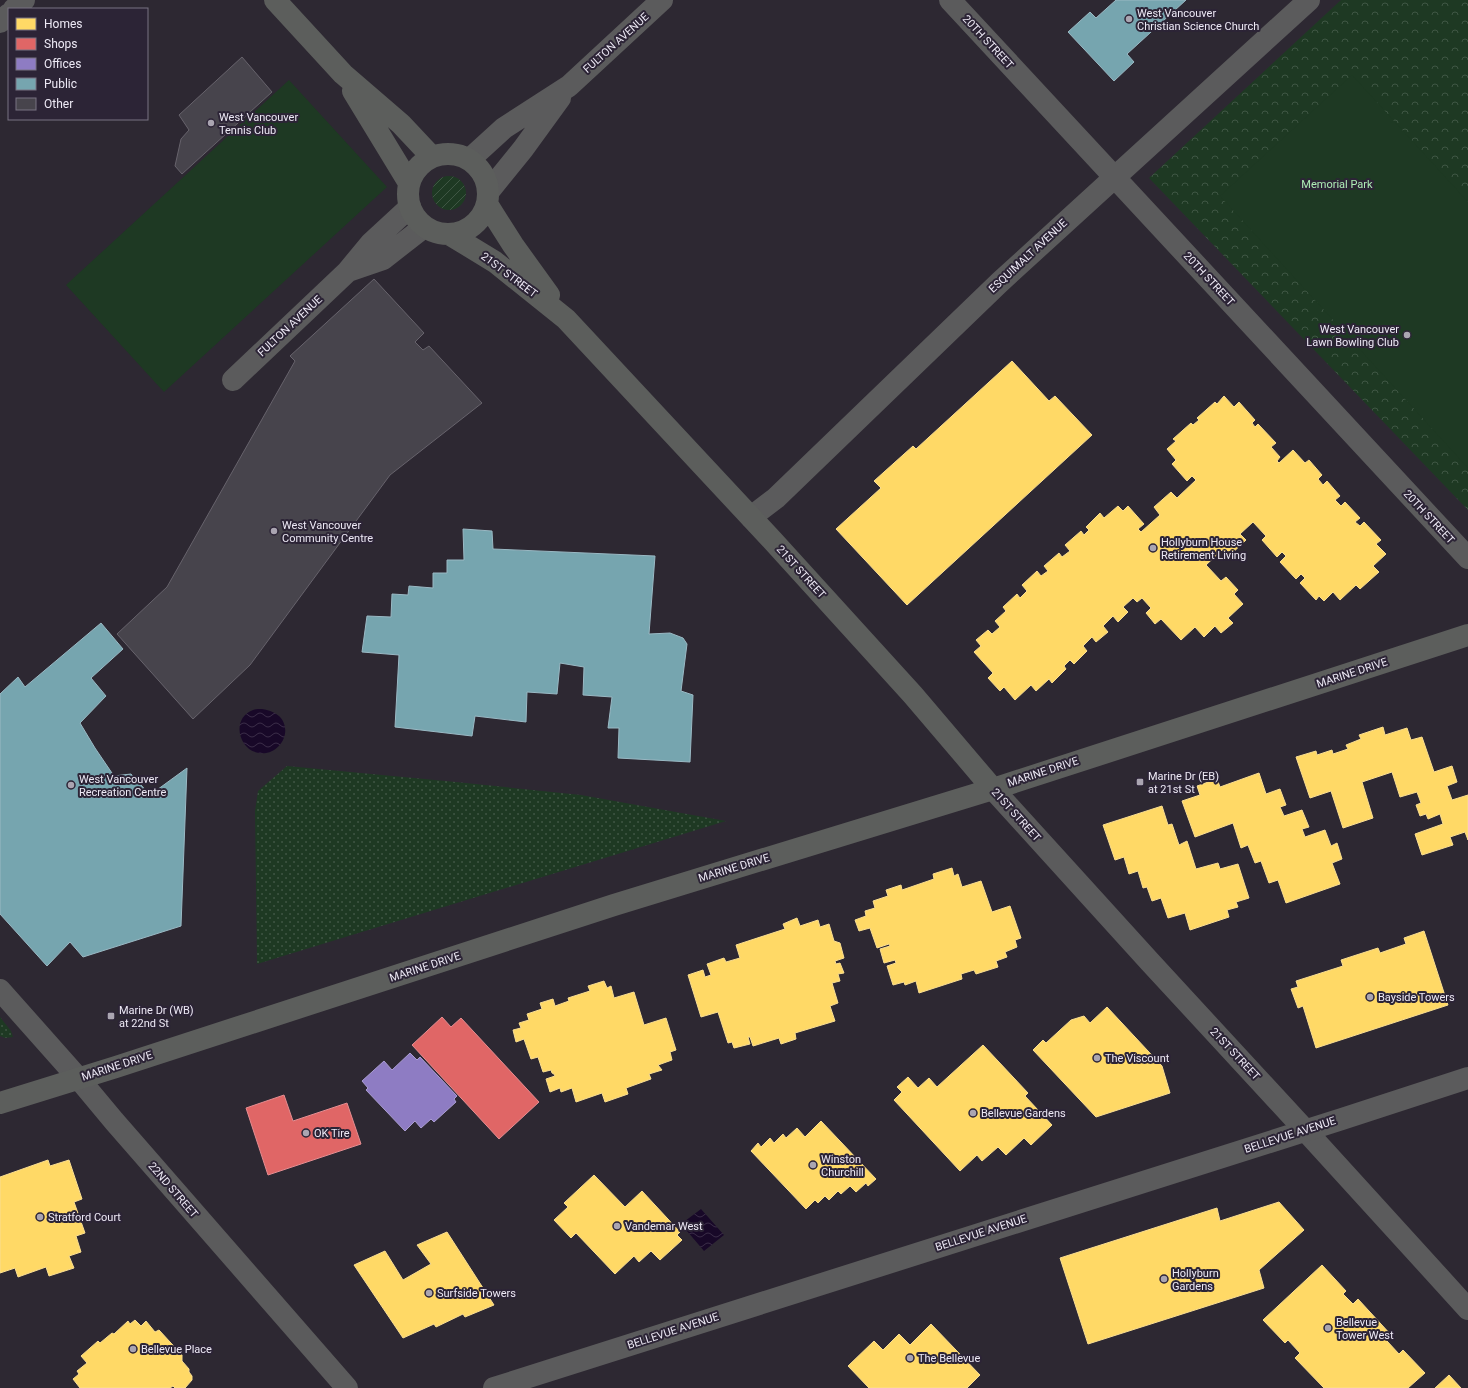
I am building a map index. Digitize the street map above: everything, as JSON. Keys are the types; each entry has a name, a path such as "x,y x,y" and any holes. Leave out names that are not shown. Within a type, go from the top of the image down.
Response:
{"main road":[{"path":"275,0 343,74 401,124 432,157"},
{"path":"343,74 409,183"},
{"path":"444,153 458,154 470,159 479,167 486,178 488,198 482,216 474,226 462,232 449,234 436,232 424,227 415,218 410,207 408,195 409,183 414,172 422,163 432,157 444,153"},
{"name":"21ST STREET","path":"488,198 513,245 566,319 751,516 908,690 993,789"},
{"name":"21ST STREET","path":"449,234 495,262 566,319"},
{"name":"MARINE DRIVE","path":"0,1103 79,1079 614,905 993,789 1468,635"}],"street":[{"path":"15,8 24,0"},
{"name":"FULTON AVENUE","path":"470,159 504,128 569,86 662,0"},
{"name":"20TH STREET","path":"950,0 1468,558"},
{"name":"ESQUIMALT AVENUE","path":"751,516 776,498 1000,282 1309,0"},
{"path":"0,22 8,15"},
{"name":"FULTON AVENUE","path":"488,198 569,86"},
{"name":"FULTON AVENUE","path":"233,380 347,272 372,243 410,207"},
{"name":"FULTON AVENUE","path":"347,272 383,259 424,227"},
{"name":"21ST STREET","path":"993,789 1468,1309"},
{"name":"22ND STREET","path":"0,990 347,1388"},
{"name":"BELLEVUE AVENUE","path":"494,1388 1468,1078"}],"green space":[{"name":"Memorial Park","path":"1341,0 1468,0 1468,510 1149,178"},
{"name":"West Vancouver Lawn Bowling Club","path":"1352,75 1468,202 1468,468 1220,196"},
{"path":"289,80 387,187 164,392 66,285"},
{"path":"452,176 461,181 465,186 465,200 461,205 456,209 446,210 442,209 433,200 432,190 433,186 442,177"},
{"path":"287,766 581,795 726,821 257,964 255,811 258,791"},
{"path":"0,1017 11,1031 13,1037 5,1038 0,1036"}],"water":[{"path":"262,709 274,712 281,719 285,726 285,734 282,742 276,749 259,753 252,751 246,746 242,740 240,726 246,714 254,710"},
{"path":"701,1209 724,1235 704,1251 681,1224"}],"building: Homes":[{"path":"1012,361 1049,401 1055,396 1092,435 907,605 836,529 881,488 874,481 913,446 916,449"},
{"name":"Hollyburn House Retirement Living","path":"1224,396 1234,407 1239,402 1255,420 1252,423 1255,427 1258,424 1276,443 1271,447 1280,457 1277,461 1279,463 1293,450 1305,463 1309,460 1322,475 1318,479 1323,485 1327,481 1340,496 1335,500 1341,506 1345,502 1360,518 1355,522 1360,526 1364,522 1381,540 1376,544 1386,554 1373,566 1379,572 1360,589 1356,585 1340,600 1333,592 1324,601 1319,596 1316,600 1300,583 1305,578 1301,574 1296,579 1280,562 1286,556 1282,552 1277,557 1262,540 1266,536 1253,522 1240,534 1246,540 1228,557 1222,550 1206,565 1221,581 1226,577 1238,590 1234,594 1243,604 1228,618 1233,623 1221,633 1215,626 1204,637 1195,627 1181,640 1161,619 1155,624 1146,613 1151,608 1142,598 1137,602 1133,598 1123,607 1128,612 1118,622 1113,616 1103,626 1108,632 1096,642 1092,637 1083,646 1087,651 1074,664 1070,660 1064,666 1066,669 1052,683 1049,679 1036,691 1031,685 1015,700 1004,687 1000,691 988,678 993,673 974,652 981,646 976,640 988,630 992,634 1000,627 995,621 1006,611 1003,607 1017,594 1020,598 1027,591 1022,585 1037,571 1041,576 1048,571 1044,566 1059,553 1062,557 1070,551 1065,545 1081,531 1084,535 1089,530 1086,527 1100,513 1104,518 1118,506 1123,511 1128,506 1144,524 1138,529 1141,532 1160,515 1154,507 1171,492 1177,498 1196,480 1192,476 1187,481 1172,464 1176,460 1167,449 1176,441 1173,439 1191,423 1193,425 1199,420 1197,418 1215,402 1217,404"},
{"path":"1383,727 1385,735 1407,728 1411,740 1422,737 1434,772 1452,766 1457,782 1447,786 1452,800 1468,795 1468,840 1465,832 1450,837 1453,845 1422,855 1415,834 1443,824 1440,814 1428,819 1426,814 1420,816 1416,805 1421,803 1417,792 1400,797 1392,772 1362,782 1373,818 1343,828 1331,791 1310,798 1296,757 1316,751 1317,755 1332,750 1333,754 1348,749 1346,745 1361,739 1359,735"},
{"path":"1259,773 1266,794 1280,789 1286,805 1280,807 1284,816 1302,810 1309,827 1302,829 1305,837 1325,830 1331,846 1337,843 1342,859 1332,863 1340,884 1286,903 1278,880 1269,883 1261,861 1255,863 1248,845 1241,848 1233,823 1195,837 1182,801 1200,795 1197,786 1217,779 1220,787"},
{"path":"1162,806 1168,825 1172,824 1179,845 1187,841 1196,869 1218,863 1220,869 1238,864 1249,898 1236,902 1238,907 1227,910 1229,917 1190,930 1185,913 1168,918 1161,898 1152,901 1147,887 1143,888 1138,871 1129,874 1124,857 1115,860 1103,825"},
{"path":"952,868 954,876 958,874 962,887 981,881 992,912 1010,906 1021,938 1015,940 1017,947 1005,952 1007,957 996,961 998,967 976,974 974,970 961,974 962,979 919,993 916,981 905,985 904,982 893,985 887,966 896,963 895,960 884,963 880,949 890,946 889,944 877,948 870,928 859,931 855,920 866,916 865,911 875,908 873,901 888,896 886,890 901,885 902,890 934,879 933,874"},
{"path":"797,918 800,926 818,920 820,927 829,924 834,941 840,943 844,958 835,961 836,964 840,963 844,973 838,974 840,981 832,983 838,1003 830,1006 835,1021 795,1033 796,1039 781,1044 779,1038 753,1046 750,1037 748,1037 750,1044 734,1048 732,1042 728,1043 718,1012 701,1017 688,975 703,970 705,977 711,975 707,964 724,958 726,962 740,958 736,945 785,929 783,924"},
{"name":"Bayside Towers","path":"1424,931 1448,1005 1316,1048 1303,1006 1298,1008 1291,989 1298,987 1296,981 1343,966 1341,960 1378,948 1380,953 1406,944 1404,938"},
{"path":"604,981 607,988 611,986 614,998 634,992 644,1025 666,1018 676,1050 670,1052 672,1060 658,1065 662,1070 649,1074 651,1079 626,1088 628,1094 605,1102 602,1093 576,1102 572,1088 561,1092 560,1088 550,1092 546,1079 555,1076 554,1074 551,1070 543,1072 538,1057 531,1059 524,1039 516,1042 513,1030 521,1028 519,1023 529,1020 527,1014 542,1009 540,1003 553,999 555,1006 569,1001 568,998 590,991 588,986"},
{"name":"The Viscount","path":"1107,1007 1162,1066 1170,1093 1096,1117 1033,1050 1043,1040 1046,1043 1071,1020 1084,1016 1090,1023"},
{"name":"Bellevue Gardens","path":"983,1045 1028,1093 1025,1096 1052,1125 1031,1145 1024,1138 1006,1155 998,1147 982,1161 977,1155 960,1171 894,1100 902,1092 897,1087 908,1077 918,1088 929,1078 937,1087"},
{"name":"Winston Churchill","path":"821,1121 876,1179 868,1186 866,1183 856,1192 850,1186 841,1194 838,1191 829,1200 825,1196 818,1203 815,1200 806,1209 751,1151 758,1143 761,1147 770,1138 774,1143 783,1134 786,1138 797,1128 805,1137"},
{"name":"Stratford Court","path":"48,1160 50,1166 69,1160 82,1199 74,1202 85,1233 76,1236 81,1252 69,1256 74,1268 49,1276 46,1267 18,1277 15,1268 0,1273 0,1177"},
{"name":"Vandemar West","path":"594,1175 625,1207 642,1191 680,1232 677,1235 682,1240 660,1260 651,1251 639,1262 634,1256 615,1274 576,1233 571,1238 554,1220 568,1207 564,1203"},
{"name":"Hollyburn Gardens","path":"1279,1202 1304,1230 1259,1270 1264,1288 1088,1344 1060,1258 1217,1208 1220,1221"},
{"name":"Surfside Towers","path":"447,1232 494,1305 465,1317 463,1314 436,1327 434,1324 403,1338 354,1265 385,1251 403,1280 431,1264 417,1245"},
{"name":"Bellevue Tower West","path":"1322,1265 1346,1291 1343,1294 1353,1304 1358,1299 1392,1336 1387,1341 1399,1354 1403,1350 1425,1373 1408,1388 1324,1388 1295,1358 1300,1353 1288,1340 1285,1343 1263,1320"},
{"name":"Bellevue Place","path":"135,1320 141,1326 146,1321 155,1332 159,1330 182,1355 182,1361 189,1369 192,1380 185,1388 175,1388 173,1386 170,1388 80,1388 73,1379 79,1374 77,1371 87,1363 81,1356 98,1341 100,1343 112,1333 114,1334 128,1321 130,1324"},
{"name":"The Bellevue","path":"931,1324 980,1375 967,1388 869,1388 848,1366 874,1341 883,1350 899,1334 910,1345"},
{"path":"1449,1375 1461,1388 1435,1388"}],"building: Shops":[{"path":"442,1017 451,1027 461,1018 539,1102 499,1139 412,1045"},
{"name":"OK Tire","path":"284,1095 293,1121 347,1103 361,1144 268,1175 246,1108"}],"building: Offices":[{"path":"410,1053 417,1060 420,1057 457,1096 454,1099 456,1102 434,1122 431,1119 421,1128 415,1121 405,1131 366,1090 368,1088 362,1081 384,1061 392,1070"}],"building: Public":[{"path":"1116,0 1186,0 1127,54 1134,62 1114,81 1068,32 1090,12 1096,18"},
{"path":"463,529 492,531 493,549 655,556 649,634 670,633 683,638 687,644 681,691 693,695 690,762 618,758 619,728 608,728 612,697 583,695 584,667 560,663 557,694 527,692 526,722 475,716 472,736 395,727 399,655 362,652 367,616 391,617 392,594 408,595 409,586 433,588 433,573 447,573 447,560 464,560"},
{"name":"West Vancouver Recreation Centre","path":"101,623 123,649 91,678 106,696 80,723 114,776 131,774 150,795 187,768 181,926 83,957 70,942 47,966 0,914 0,694 18,677 25,687"}],"building: Other":[{"name":"West Vancouver Tennis Club","path":"242,57 272,92 182,174 175,166 181,139 189,130 179,115"},
{"name":"West Vancouver Community Centre","path":"374,279 424,333 415,342 423,350 429,346 482,403 390,475 250,665 193,719 117,634 167,587 295,361 290,356"}],"place":[{"name":"West Vancouver Christian Science Church","path":"1129,19"},
{"name":"West Vancouver Tennis Club","path":"211,123"},
{"name":"West Vancouver Lawn Bowling Club","path":"1407,335"},
{"name":"West Vancouver Community Centre","path":"274,531"},
{"name":"Hollyburn House Retirement Living","path":"1153,548"},
{"name":"Marine Dr (EB) at 21st St","path":"1140,782"},
{"name":"West Vancouver Recreation Centre","path":"71,785"},
{"name":"Bayside Towers","path":"1370,997"},
{"name":"Marine Dr (WB) at 22nd St","path":"111,1016"},
{"name":"The Viscount","path":"1097,1058"},
{"name":"Bellevue Gardens","path":"973,1113"},
{"name":"OK Tire","path":"306,1133"},
{"name":"Winston Churchill","path":"813,1165"},
{"name":"Stratford Court","path":"40,1217"},
{"name":"Vandemar West","path":"617,1226"},
{"name":"Hollyburn Gardens","path":"1164,1279"},
{"name":"Surfside Towers","path":"429,1293"},
{"name":"Bellevue Tower West","path":"1328,1328"},
{"name":"Bellevue Place","path":"133,1349"},
{"name":"The Bellevue","path":"910,1358"}]}
